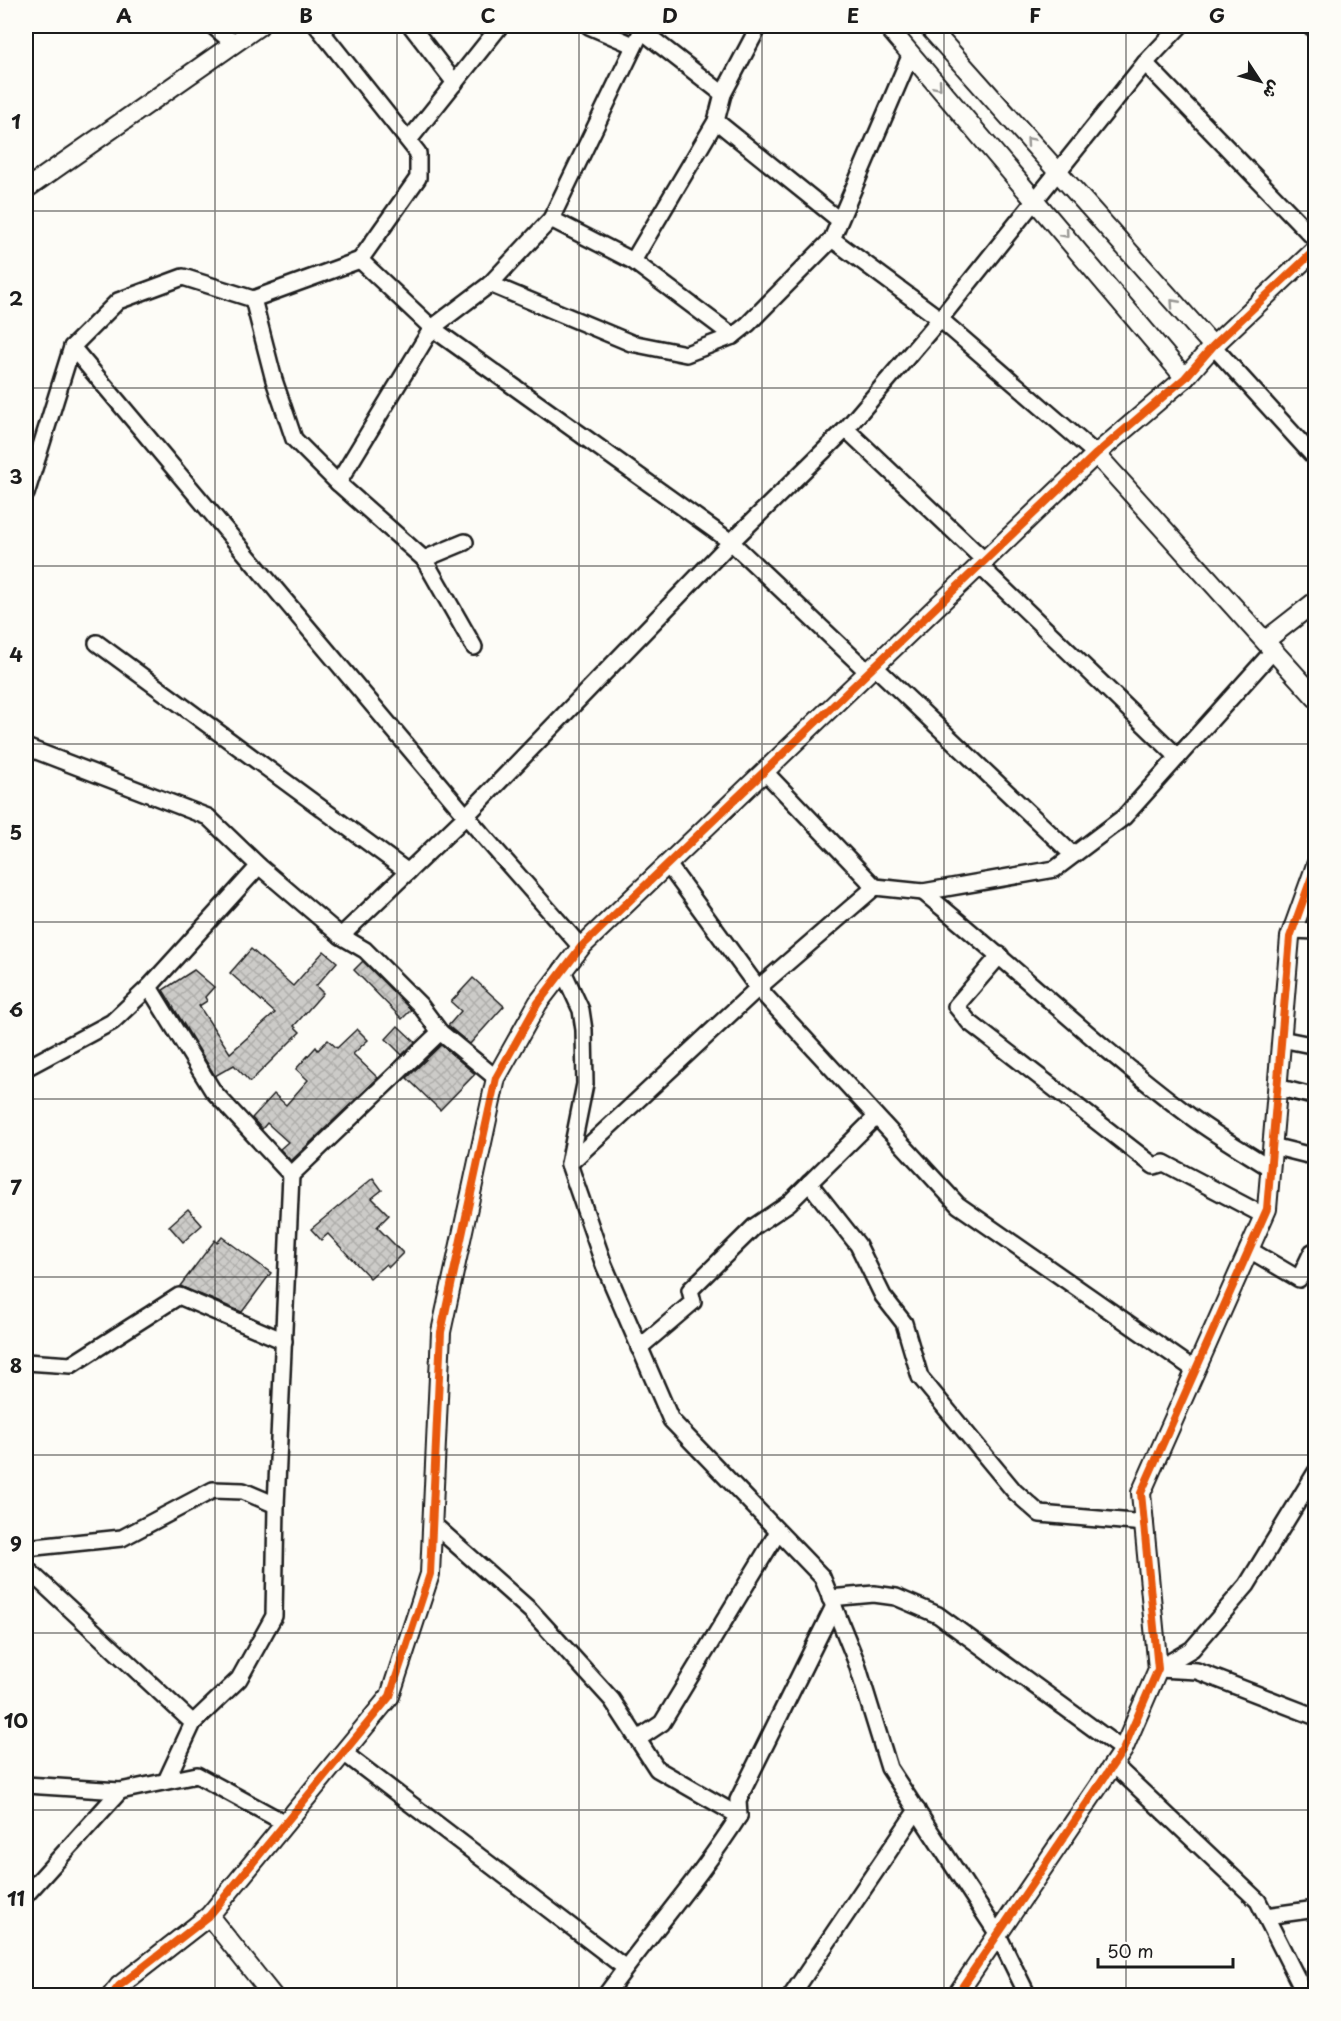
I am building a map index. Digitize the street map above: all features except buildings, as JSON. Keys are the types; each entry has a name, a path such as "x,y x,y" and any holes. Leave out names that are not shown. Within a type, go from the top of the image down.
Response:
{"street":[{"path":"213,26 232,42"},
{"path":"26,189 232,42 259,26"},
{"path":"26,494 72,347 118,301 183,277 253,299 360,260 418,178 418,153 317,26"},
{"path":"411,26 455,82"},
{"path":"409,140 500,26"},
{"path":"589,26 633,45"},
{"path":"633,261 716,121 723,94 759,26"},
{"path":"887,26 1036,198 1185,378"},
{"path":"928,26 1316,459"},
{"path":"341,936 465,816 731,542 846,429 940,319 1145,63 1180,26"},
{"path":"1310,26 1316,30"},
{"path":"338,483 432,328 490,284 551,219 643,28 723,94"},
{"path":"490,284 630,343 686,354 733,336 748,324 832,239 911,54"},
{"path":"1145,63 1316,240"},
{"path":"716,121 839,220"},
{"path":"551,219 633,261 733,336"},
{"path":"832,239 940,319 1096,454 1316,698"},
{"path":"111,1995 119,1986 209,1916 390,1696 430,1574 441,1332 496,1078 538,1003 581,947 669,866 1096,454 1185,378 1213,346 1316,249"},
{"path":"360,260 432,328 731,542 1073,855"},
{"path":"253,299 274,380 294,439 338,483 423,559 474,647"},
{"path":"72,347 465,816 581,947"},
{"path":"846,429 1178,757"},
{"path":"423,559 465,542"},
{"path":"765,772 875,887 923,892 1055,870 1124,817 1178,757 1269,646 1316,601"},
{"path":"97,643 408,872"},
{"path":"26,747 208,817 259,866 341,936 365,950 420,1005 440,1032 496,1078"},
{"path":"956,1995 1118,1757 1158,1669 1141,1493 1267,1209 1292,930 1316,865"},
{"path":"26,1068 112,1022 148,987 259,866"},
{"path":"669,866 758,988 958,1205 1195,1370"},
{"path":"568,1164 758,988 875,887"},
{"path":"923,892 1000,955 1086,1032 1187,1114 1270,1168"},
{"path":"1292,930 1316,931"},
{"path":"1000,955 956,1006 969,1022 1154,1166 1164,1163 1263,1215"},
{"path":"562,969 581,1010 584,1030 585,1084 568,1164 604,1265 671,1420 822,1577 856,1661 889,1768 997,1933 1028,1995"},
{"path":"148,987 213,1091 291,1175"},
{"path":"166,1781 194,1723 239,1679 274,1616 276,1505 291,1175 440,1032"},
{"path":"1281,1039 1316,1046"},
{"path":"1277,1087 1316,1098"},
{"path":"639,1348 693,1302 690,1290 755,1226 789,1203 876,1117"},
{"path":"1272,1146 1316,1157"},
{"path":"809,1184 858,1245 883,1296 904,1323 920,1377 1015,1492 1040,1514 1145,1523"},
{"path":"1248,1249 1299,1279 1312,1252 1316,1254"},
{"path":"26,1362 70,1365 179,1296 284,1341"},
{"path":"1158,1669 1192,1649 1247,1585 1316,1472"},
{"path":"26,1548 122,1538 213,1490 243,1491 276,1505"},
{"path":"432,1523 531,1611 612,1700 657,1769 739,1816"},
{"path":"638,1739 662,1723 778,1532"},
{"path":"26,1568 194,1723"},
{"path":"832,1602 874,1594 896,1597 938,1615 1118,1757 1258,1901 1306,1995"},
{"path":"605,1995 624,1967 709,1863 739,1816 738,1800 832,1602"},
{"path":"1158,1669 1197,1671 1316,1717"},
{"path":"344,1753 624,1967"},
{"path":"26,1785 120,1791 198,1775 285,1823"},
{"path":"26,1895 120,1791"},
{"path":"791,1995 917,1810"},
{"path":"1266,1916 1316,1909"},
{"path":"209,1916 273,1995"}],"cycle path":[{"path":"111,1996 119,1986 209,1916 390,1696 430,1574 441,1332 496,1078 538,1003 581,947 1096,454 1185,378 1213,346 1316,249"},
{"path":"956,1996 1123,1750 1158,1669 1141,1493 1267,1209 1290,937 1316,865"}]}
